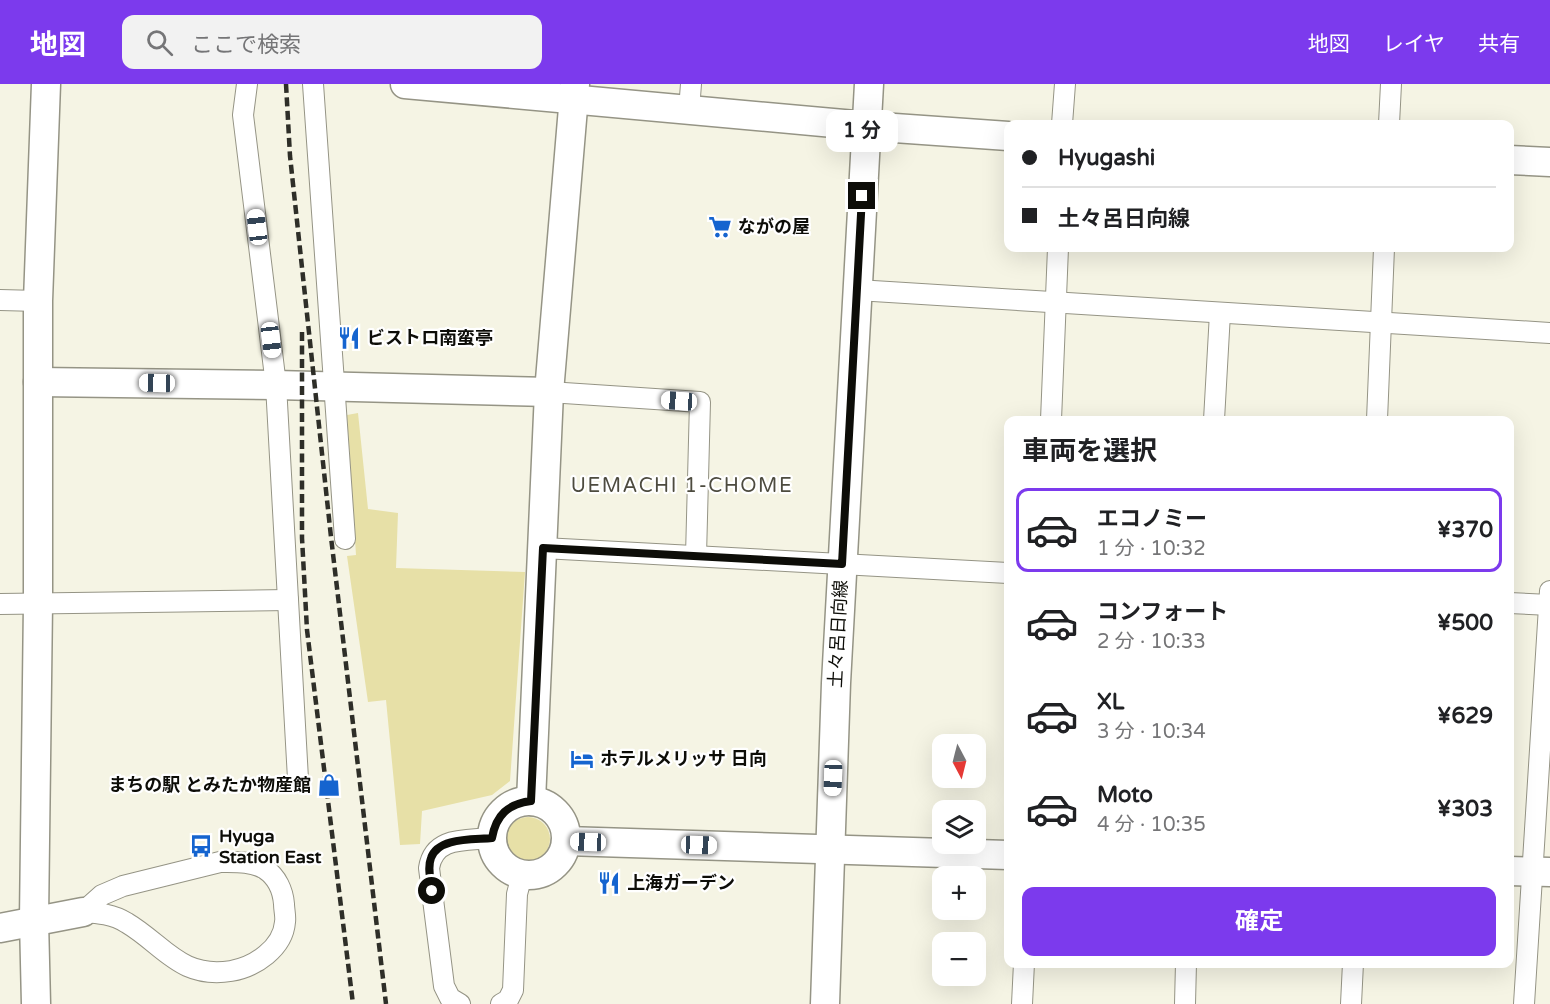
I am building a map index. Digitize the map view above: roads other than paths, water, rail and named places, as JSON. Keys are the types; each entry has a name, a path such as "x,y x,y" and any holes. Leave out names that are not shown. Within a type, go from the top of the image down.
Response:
{"street":[{"path":"36,1004 34,920 38,603 38,301 46,84"},
{"path":"247,84 243,115 276,385 298,779"},
{"path":"313,84 345,539"},
{"path":"405,84 690,97 866,126 1004,136"},
{"name":"土々呂日向線","path":"825,1004 836,683 869,84"},
{"path":"1062,120 1065,84"},
{"path":"1389,120 1391,84"},
{"path":"531,801 549,392 574,92"},
{"path":"1514,160 1550,162"},
{"path":"1051,416 1058,252"},
{"path":"1377,416 1384,252"},
{"path":"857,290 1550,333"},
{"path":"0,300 38,301"},
{"path":"1214,416 1220,313"},
{"path":"38,382 335,386 549,392 700,402 696,556"},
{"path":"543,548 1004,573"},
{"path":"1524,1004 1530,872 1550,591"},
{"path":"0,604 288,600"},
{"path":"1514,603 1550,605"},
{"path":"531,801 543,804 561,819 566,841 559,861 551,868 532,875 522,875 510,870 500,862 494,850 492,838 494,826 508,807 531,801"},
{"path":"460,1004 450,998 444,986 429,868 431,856 440,846 492,838"},
{"path":"566,841 1004,855"},
{"path":"0,928 83,912 104,913 127,922 169,957 189,967 207,972 231,971 251,965 267,954 279,941 285,923 283,894 276,879 265,869 245,862 220,862 123,886 102,895 83,912"},
{"path":"501,1004 508,1000 513,990 517,894 522,875"},
{"path":"1023,1004 1024,968"},
{"path":"1185,1004 1186,968"},
{"path":"1351,1004 1353,968"}],"railway":[{"path":"286,84 290,156 331,537 386,1004"},
{"path":"302,332 302,538 307,630 353,1004"}],"place":[{"name":"ながの屋","path":"720,227"},
{"name":"ビストロ南蛮亭","path":"349,338"},
{"name":"ホテルメリッサ 日向","path":"582,759"},
{"name":"まちの駅 とみたか物産館","path":"329,785"},
{"name":"Hyuga Station East","path":"201,846"},
{"name":"上海ガーデン","path":"609,883"}],"district":[{"name":"UEMACHI 1-CHOME","path":"682,486"}]}
